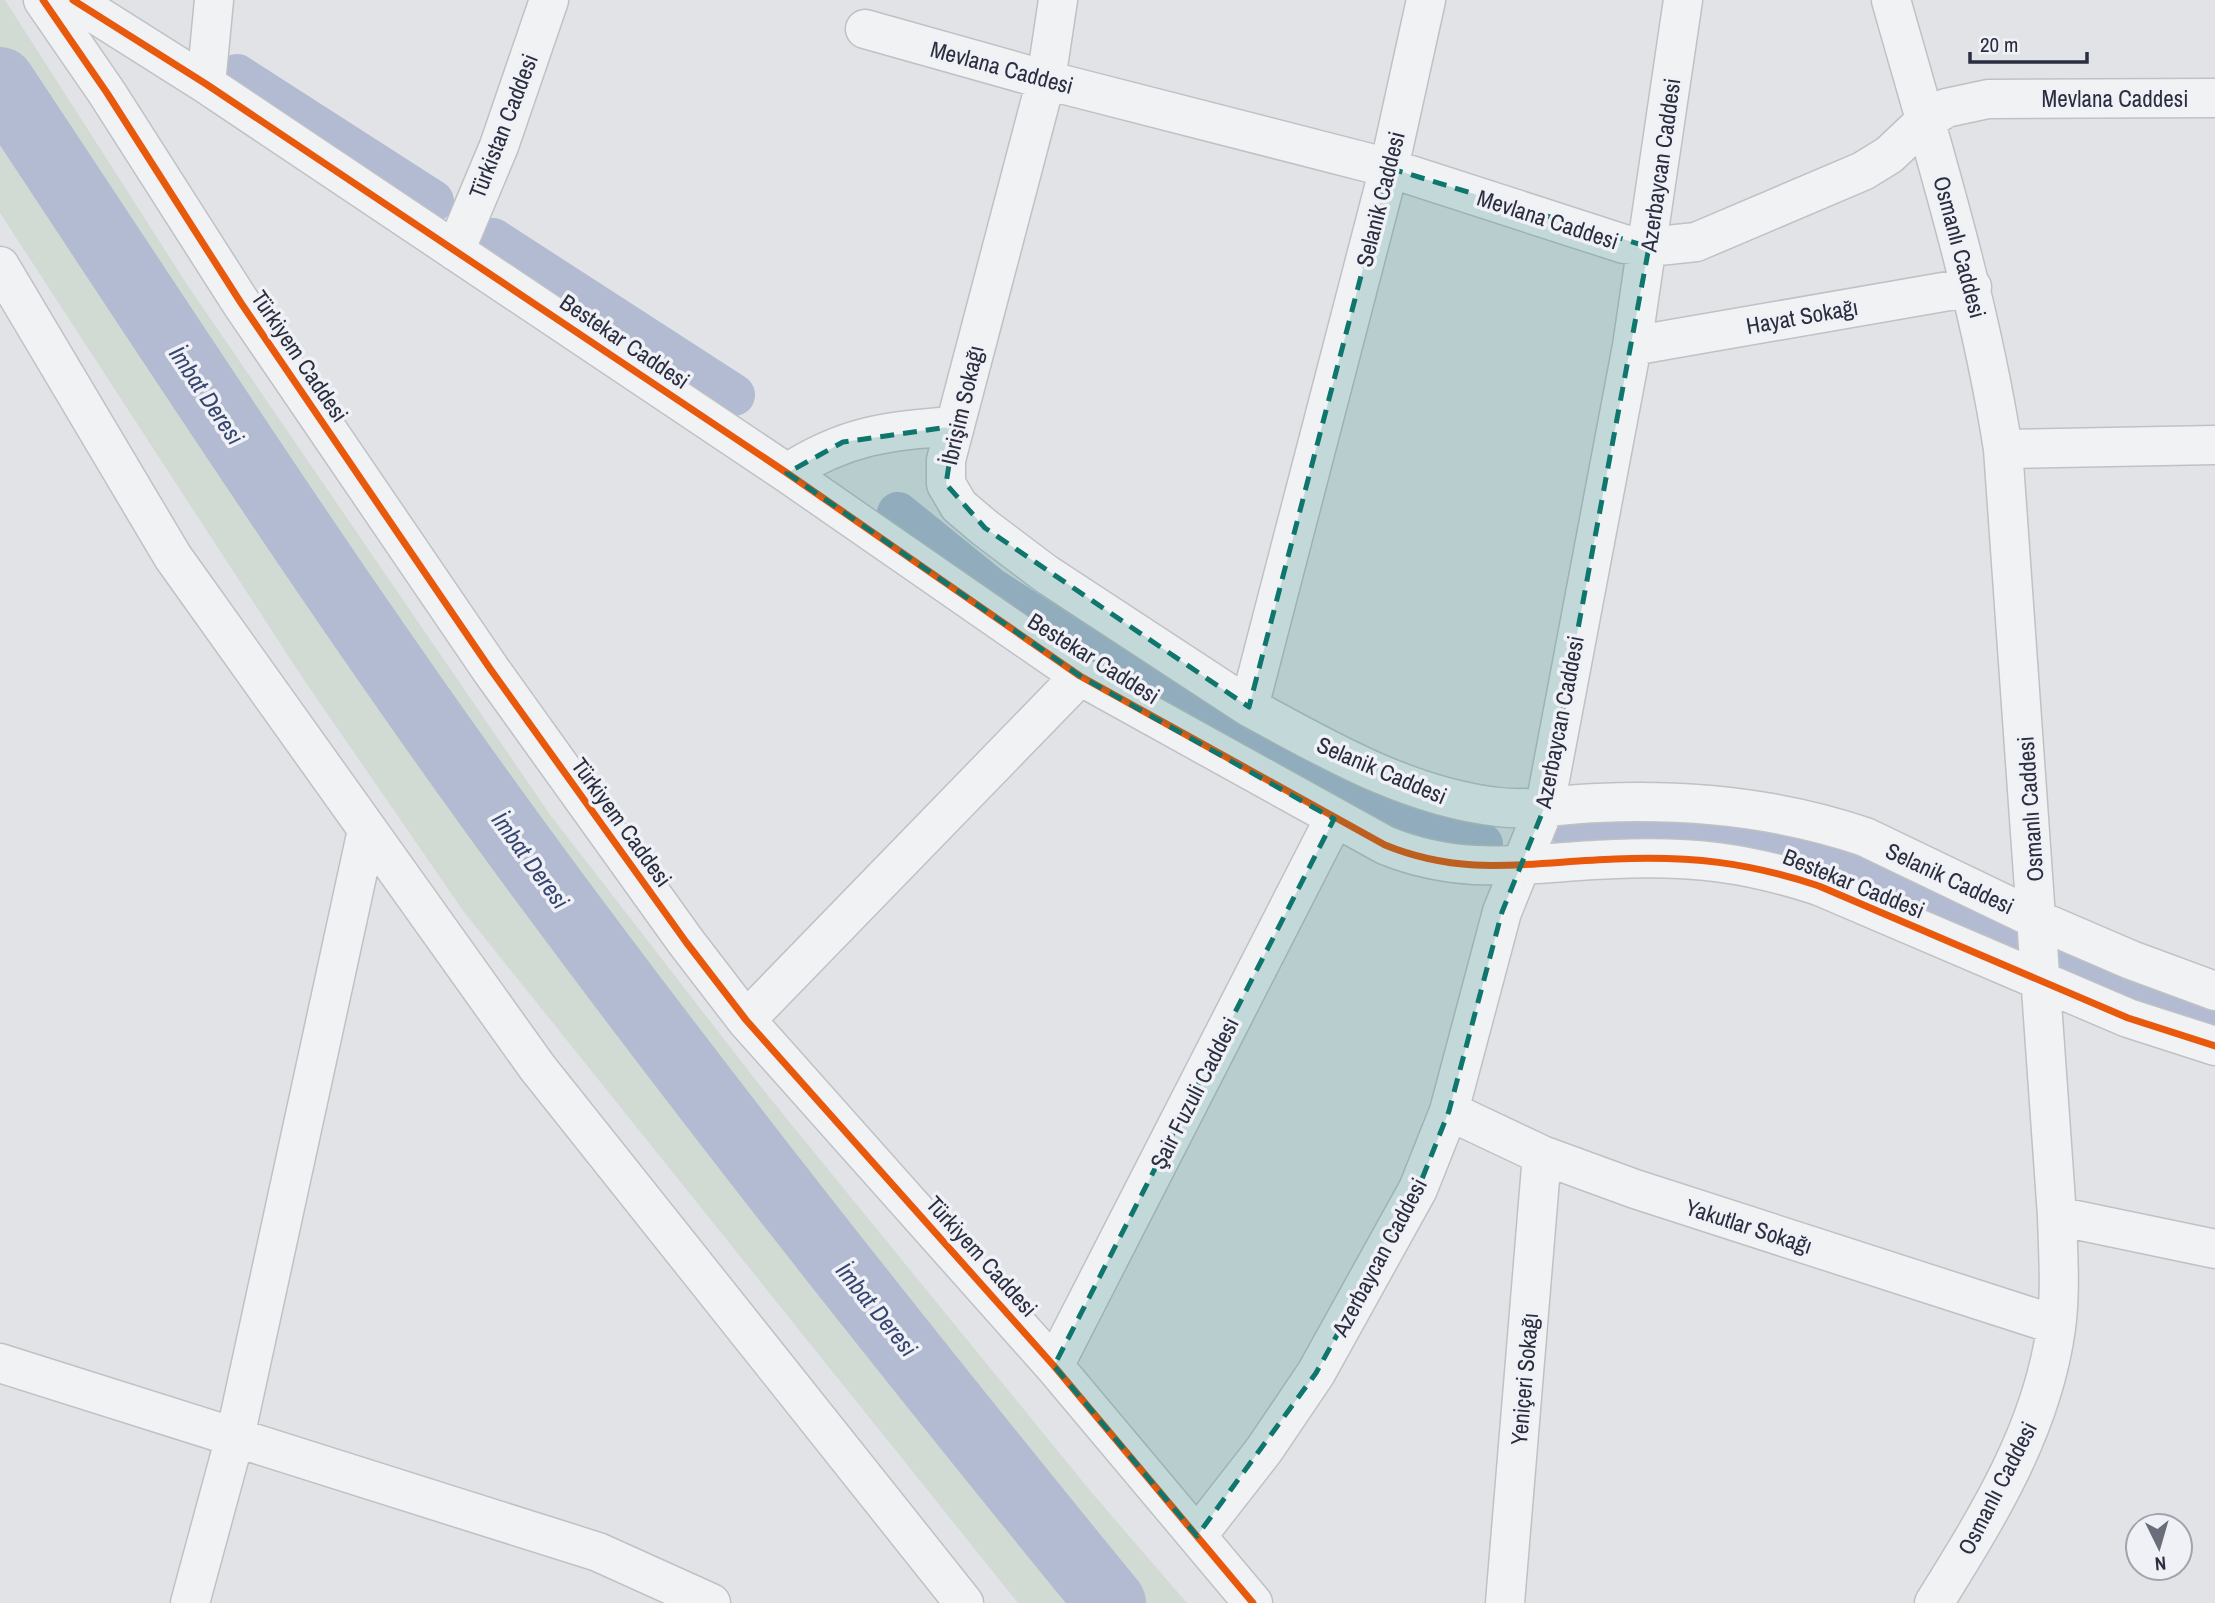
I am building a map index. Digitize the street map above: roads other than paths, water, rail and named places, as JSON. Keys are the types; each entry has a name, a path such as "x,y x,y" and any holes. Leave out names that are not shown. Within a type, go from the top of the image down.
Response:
{"street":[{"name":"Türkiyem Caddesi","path":"43,0 107,93 241,303 491,670 619,852 746,1020 1054,1366 1253,1603"},
{"name":"Bestekar Caddesi","path":"73,0 206,84 787,473 1080,676 1334,819 1418,859 1459,866 1520,867 1614,859 1673,858 1720,860 1768,869 1819,886 2128,1018 2215,1046"},
{"path":"206,84 214,0"},
{"name":"Türkistan Caddesi","path":"454,251 499,146 549,0"},
{"name":"İbrişim Sokağı","path":"1058,0 1045,80 946,460 946,484 959,506 1046,574 1249,707"},
{"name":"Selanik Caddesi","path":"1426,0 1390,168 1249,707 1342,758 1453,800 1500,807 1599,803 1696,805 1762,811 1822,822 1865,837 2038,920 2131,960 2215,991"},
{"name":"Azerbaycan Caddesi","path":"1197,1536 1264,1450 1316,1373 1418,1189 1449,1111 1488,956 1545,806 1649,247 1683,0"},
{"name":"Osmanlı Caddesi","path":"1891,0 1972,286 1990,368 2003,449 2057,1216 2056,1325 2039,1403 2023,1447 1934,1603"},
{"name":"Mevlana Caddesi","path":"865,29 1045,80 1390,168 1624,244 1649,247 1696,242 1863,171 1898,147 1925,121 1946,108 1988,99 2215,98"},
{"path":"0,266 173,557 537,1067 964,1603"},
{"name":"Hayat Sokağı","path":"1632,346 1972,286"},
{"path":"787,473 843,442 874,435 956,426"},
{"path":"2003,449 2215,444"},
{"path":"746,1020 1080,676"},
{"name":"Şair Fuzuli Caddesi","path":"1054,1366 1334,819"},
{"path":"190,1603 235,1437 367,831"},
{"name":"Yakutlar Sokağı","path":"1449,1111 1542,1155 1635,1189 2056,1325"},
{"name":"Yeniçeri Sokağı","path":"1505,1603 1542,1155"},
{"path":"2057,1216 2215,1249"},
{"path":"0,1363 598,1552 711,1603"}],"waterway":[{"path":"237,75 433,201"},
{"name":"İmbat Deresi","path":"0,82 334,584 544,880 823,1245 1111,1603"},
{"path":"493,239 734,395"},
{"path":"898,513 992,589 1103,660 1326,789 1416,831 1482,844"},
{"path":"1574,839 1758,835 1802,846 2005,935"},
{"path":"2074,967 2119,988 2215,1020"}]}
